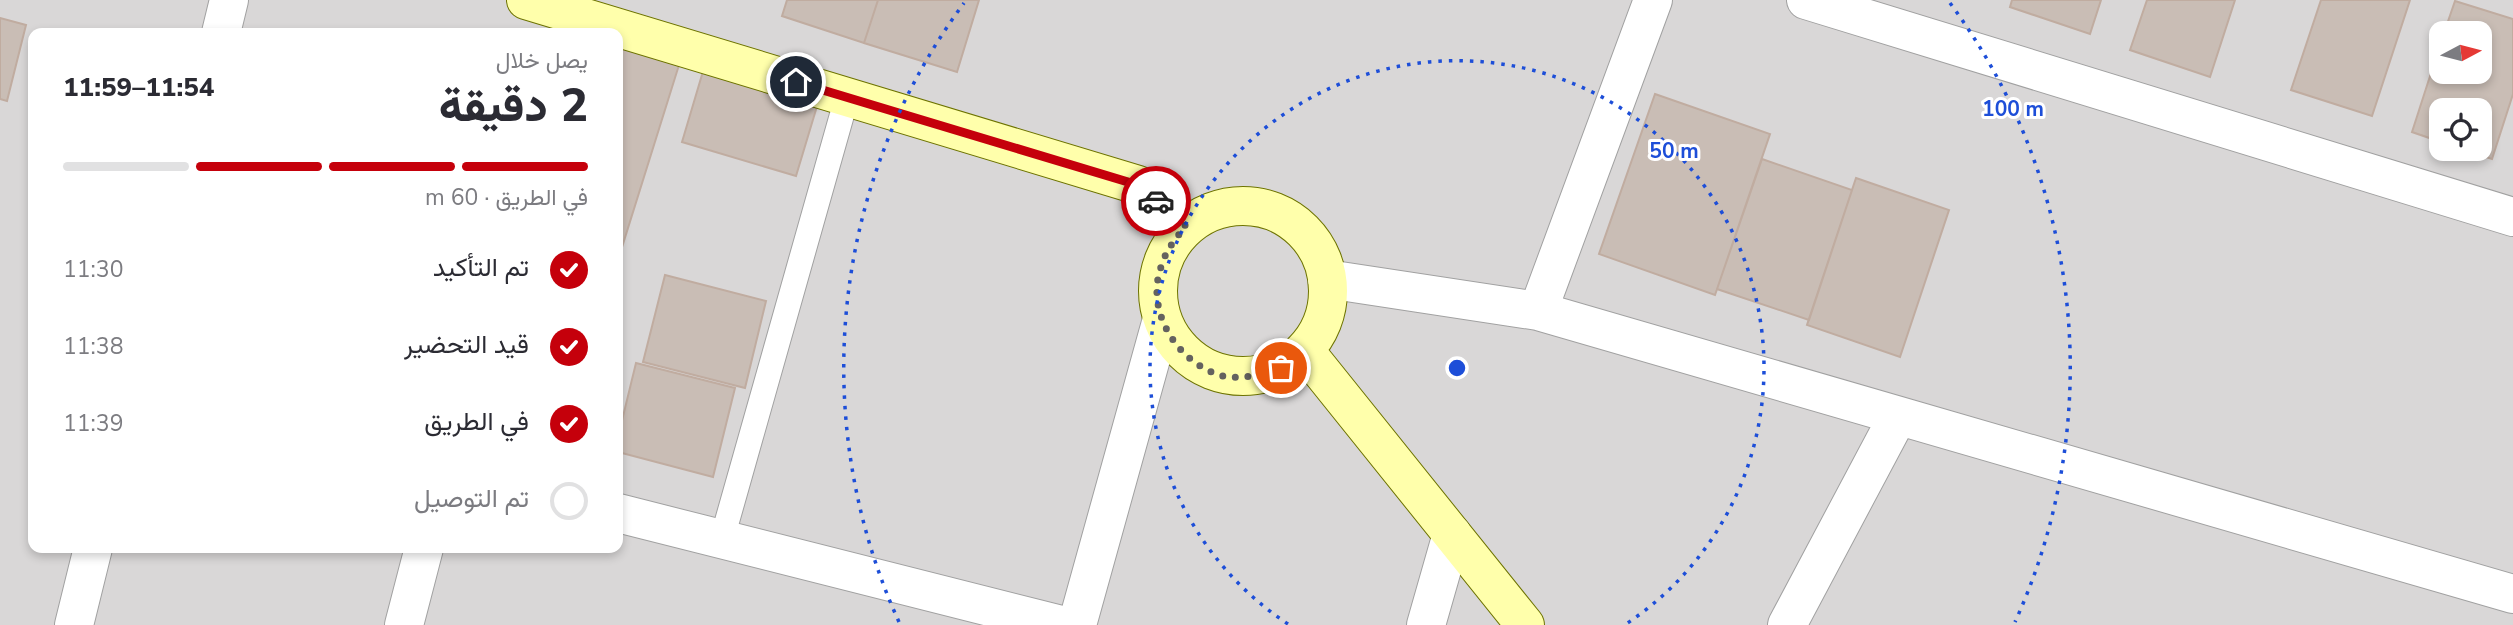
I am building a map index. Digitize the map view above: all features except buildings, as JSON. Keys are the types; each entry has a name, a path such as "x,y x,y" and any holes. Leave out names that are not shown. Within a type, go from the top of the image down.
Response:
{"street":[{"path":"222,28 229,0"},
{"path":"526,0 611,28"},
{"path":"1538,311 1653,0"},
{"path":"1806,0 2513,217"},
{"path":"623,32 1138,185 1186,226"},
{"path":"1234,205 1260,207 1285,216 1305,232 1320,254 1327,279 1328,305 1320,330 1305,351 1281,368 1254,377 1224,376 1197,365 1176,345 1161,319 1156,294 1160,269 1170,246 1186,226 1209,212 1234,205"},
{"path":"1327,279 1538,311 2513,594"},
{"path":"1077,625 1161,319"},
{"path":"1305,351 1525,625"},
{"path":"1798,620 1898,416"},
{"path":"623,514 1061,625"},
{"path":"1426,625 1452,534"},
{"path":"74,625 92,553"},
{"path":"404,625 423,553"}],"lane":[{"path":"722,539 847,97"}],"shaded area":[{"path":"0,0 2513,0 2513,625 0,625"}],"way so far":[{"path":"1156,201 1186,226 1170,246 1160,269 1156,294 1161,319 1176,345 1197,365 1224,376 1254,377 1281,368"}],"route":[{"path":"796,82 1138,185 1156,201"}]}
